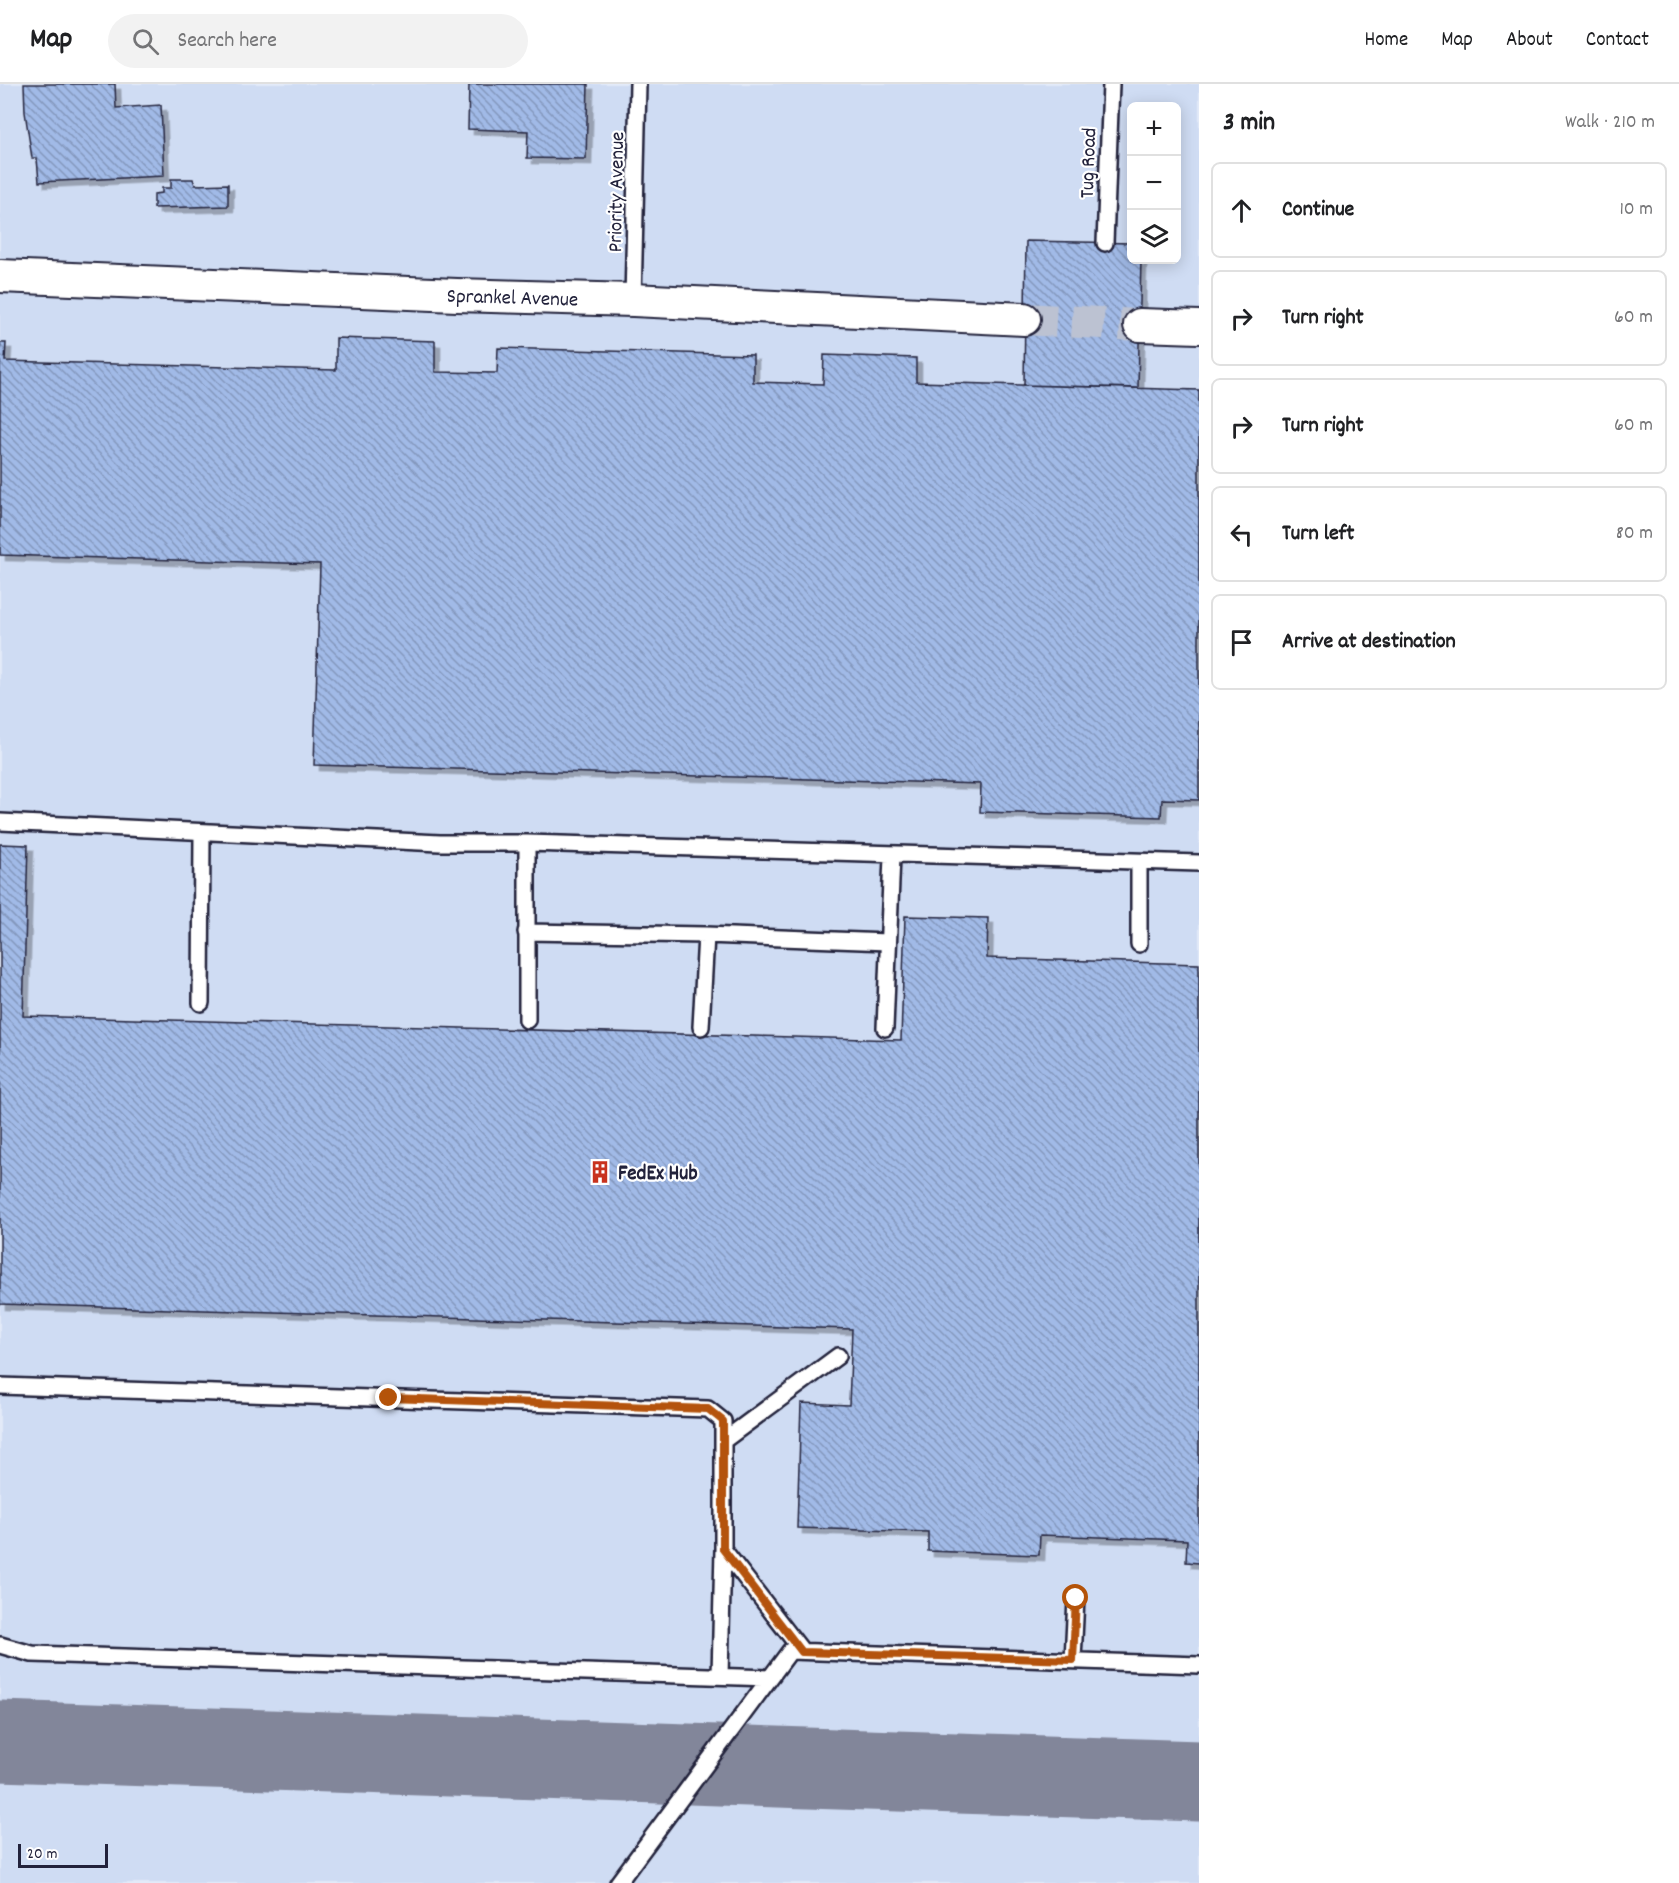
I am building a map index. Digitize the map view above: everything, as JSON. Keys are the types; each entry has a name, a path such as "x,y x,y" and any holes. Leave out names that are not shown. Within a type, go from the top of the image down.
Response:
{"street":[{"name":"Sprankel Avenue","path":"0,276 445,295 633,300 1024,319"},
{"path":"1140,325 1199,327"}],"lane":[{"name":"Priority Avenue","path":"633,300 638,84"},
{"name":"Tug Road","path":"1105,243 1111,84"},
{"path":"0,822 440,843 527,843 892,856 1199,863"},
{"path":"201,1003 202,832"},
{"path":"527,843 527,1020"},
{"path":"885,1028 892,856"},
{"path":"1139,862 1139,944"},
{"path":"526,932 706,935 888,942"},
{"path":"702,1027 706,935"},
{"path":"723,1441 838,1356"},
{"path":"0,1386 708,1409 723,1421 720,1676"},
{"path":"723,1549 802,1652"},
{"path":"1073,1660 1076,1598"},
{"path":"0,1645 32,1654 770,1678"},
{"path":"618,1883 790,1651 1199,1665"}],"shaded area":[{"path":"0,84 1199,84 1199,1883 0,1883"}],"building":[{"path":"24,84 115,84 116,108 161,105 164,176 39,182 37,158 32,158 25,112"},
{"path":"469,84 588,84 586,159 527,158 528,131 468,129"},
{"path":"171,179 193,179 195,185 228,184 228,206 154,208 154,194 162,193 162,188 171,188"},
{"path":"1026,241 1127,243 1127,264 1141,264 1138,388 1024,385"},
{"path":"336,338 435,341 435,372 497,373 498,348 753,355 753,382 823,384 824,355 916,358 916,382 1199,390 1199,800 1162,799 1161,817 980,812 981,784 314,765 320,564 0,555 0,343 6,343 5,361 336,370"},
{"name":"FedEx Hub","path":"0,844 28,845 23,1016 901,1040 905,916 988,918 987,958 1199,964 1199,1563 1186,1562 1187,1540 1040,1535 1039,1555 928,1551 928,1532 797,1528 801,1403 849,1405 852,1329 0,1304"}],"taxiway":[{"path":"0,1741 1199,1781"}],"tunnel":[{"path":"1024,319 1140,325"}],"place":[{"name":"FedEx Hub","path":"600,1172"}],"route":[{"path":"389,1398 674,1406 708,1409 723,1421 723,1549 802,1652 1073,1660 1076,1598"}]}
